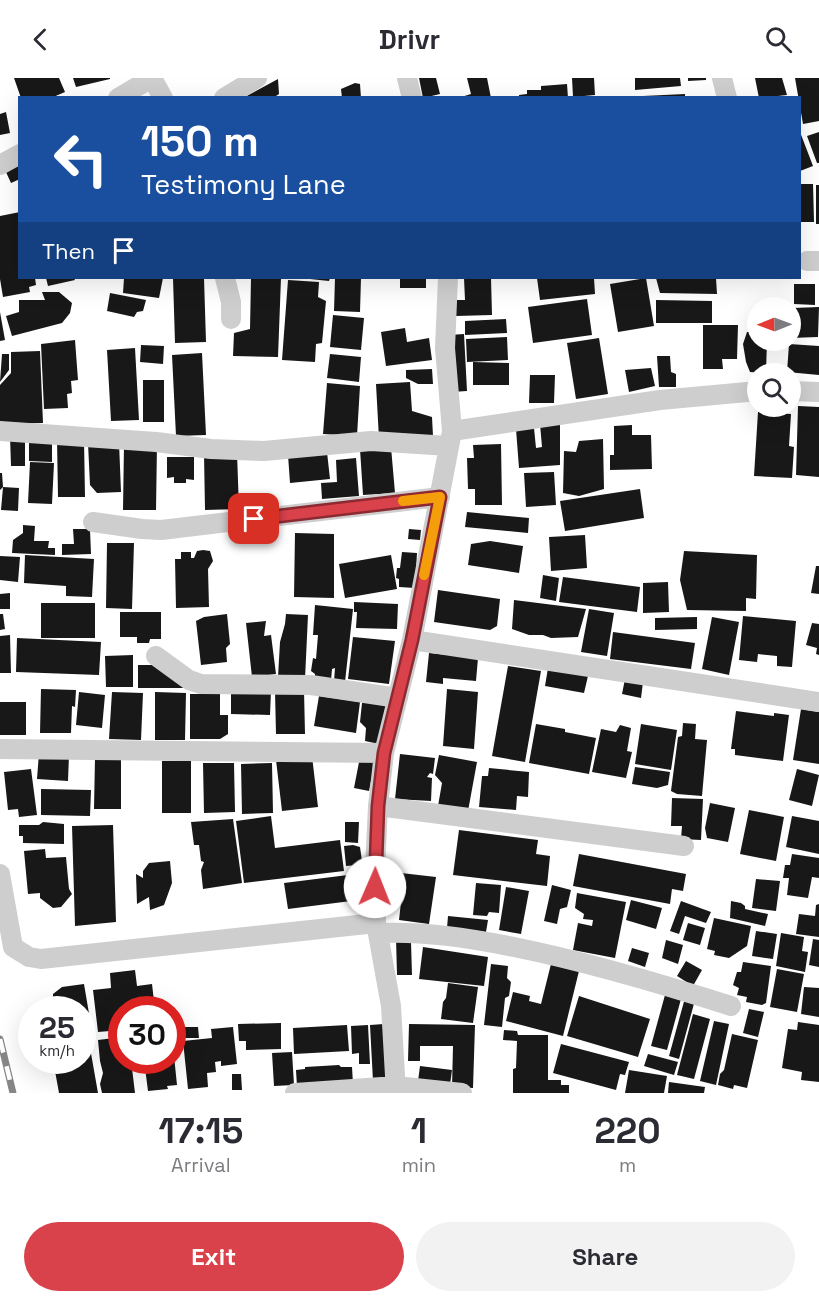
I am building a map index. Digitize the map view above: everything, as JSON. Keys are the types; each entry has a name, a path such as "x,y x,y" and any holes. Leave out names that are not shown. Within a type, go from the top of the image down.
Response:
{"street":[{"path":"121,96 152,78 162,96"},
{"path":"227,96 257,78"},
{"path":"407,78 412,96"},
{"path":"722,78 726,96"},
{"path":"0,165 18,155"},
{"path":"225,279 231,302 231,319"},
{"path":"396,1090 391,1006 377,928 375,868 378,806 384,753 412,640 451,438 445,348 448,279"},
{"path":"801,391 819,392"},
{"path":"0,431 264,451 371,441 451,438 660,400 747,392"},
{"path":"93,522 161,530 440,497"},
{"path":"412,640 819,702"},
{"path":"156,656 189,680 201,684 311,685 398,698"},
{"path":"0,750 384,753"},
{"path":"378,806 684,846"},
{"path":"0,874 4,920 13,947 29,957 41,959 377,928 477,940 569,958 639,976 731,1006"},
{"path":"295,1093 396,1090 462,1093"}],"building":[{"path":"14,78 59,78 65,92 56,96 20,96"},
{"path":"73,78 110,78 110,79 76,87"},
{"path":"419,78 436,78 440,94 423,96"},
{"path":"467,78 487,78 491,96 464,96 471,94"},
{"path":"572,78 594,78 595,95 573,96"},
{"path":"635,78 680,78 681,86 635,90"},
{"path":"688,78 706,78 706,80 688,81"},
{"path":"755,78 782,78 787,95 759,96"},
{"path":"795,78 819,78 819,121 803,124 801,96 798,96"},
{"path":"278,79 279,94 276,96 247,96"},
{"path":"355,83 360,84 361,96 342,96 341,89"},
{"path":"567,84 568,96 519,96 527,94 527,90 541,90 541,86"},
{"path":"685,94 685,96 643,96"},
{"path":"6,112 10,133 0,135 0,114"},
{"path":"819,132 819,163 817,163 807,136"},
{"path":"801,135 813,166 801,171"},
{"path":"18,149 18,180 11,183 0,159"},
{"path":"801,184 813,184 814,222 801,222"},
{"path":"816,185 819,185 819,224 816,224"},
{"path":"18,212 18,279 35,279 36,285 29,287 30,292 3,297 0,279 0,216"},
{"path":"46,279 75,280 48,286"},
{"path":"124,279 163,279 159,298 123,293"},
{"path":"173,279 204,279 206,342 175,343"},
{"path":"251,279 281,279 278,357 233,356 234,333 250,329"},
{"path":"335,279 361,279 360,312 334,311"},
{"path":"400,279 426,279 426,288 400,288"},
{"path":"464,279 491,279 492,315 456,316 455,300 465,300"},
{"path":"537,279 594,279 595,294 540,300"},
{"path":"646,279 654,326 618,332 610,284"},
{"path":"656,279 716,279 717,294 660,293"},
{"path":"288,280 319,282 318,297 326,301 322,343 316,344 315,362 282,360"},
{"path":"794,284 815,284 815,305 801,304 801,297 794,297"},
{"path":"42,292 59,292 72,303 70,313 62,323 12,336 6,316 19,312 19,300 45,300"},
{"path":"110,293 146,300 143,311 137,312 134,317 107,311"},
{"path":"587,299 592,335 533,343 528,307"},
{"path":"656,300 712,301 712,323 656,323"},
{"path":"819,307 818,337 801,338 801,308"},
{"path":"0,312 5,340 0,341"},
{"path":"333,315 364,318 361,350 330,347"},
{"path":"506,319 507,333 465,335 465,321"},
{"path":"703,325 738,325 737,359 722,359 723,369 703,369"},
{"path":"405,328 407,342 429,338 432,360 386,366 381,332"},
{"path":"747,332 747,351 767,351 766,363 747,364 743,344"},
{"path":"464,334 467,391 452,392 449,335"},
{"path":"507,337 508,360 467,362 466,339"},
{"path":"599,338 608,394 576,399 567,343"},
{"path":"75,340 78,380 71,381 72,393 67,394 68,408 44,409 41,344"},
{"path":"141,345 164,346 163,364 140,362"},
{"path":"801,345 819,346 819,375 801,373 801,363 788,363 788,351 801,351"},
{"path":"135,348 139,420 111,421 107,350"},
{"path":"40,351 43,423 0,424 0,385 11,373 11,352"},
{"path":"202,353 206,435 176,436 172,355"},
{"path":"2,354 9,354 9,370 0,382"},
{"path":"330,354 361,357 359,382 327,378"},
{"path":"657,356 670,356 671,372 676,374 676,387 659,387"},
{"path":"473,362 509,363 509,385 473,385"},
{"path":"651,368 655,386 629,392 625,370"},
{"path":"432,369 433,384 418,384 406,378 406,370"},
{"path":"530,375 555,375 554,403 529,403"},
{"path":"143,380 164,380 164,422 143,422"},
{"path":"410,382 412,411 432,417 433,436 379,439 376,384"},
{"path":"327,383 360,386 357,436 323,434"},
{"path":"801,406 819,407 819,477 796,475 798,417 801,417"},
{"path":"758,417 791,417 789,446 794,447 792,478 754,476"},
{"path":"560,422 560,465 519,468 516,429 534,428 536,448 542,447 540,424"},
{"path":"632,425 632,435 651,435 652,469 610,470 610,455 614,455 614,426"},
{"path":"10,436 25,436 25,466 11,466"},
{"path":"29,436 52,437 52,462 29,461"},
{"path":"57,439 84,439 85,497 58,497"},
{"path":"603,439 604,489 579,496 563,493 564,451 576,452 579,441"},
{"path":"119,442 121,492 97,493 90,485 88,443"},
{"path":"124,444 157,444 156,510 123,510"},
{"path":"501,444 502,505 475,505 475,489 468,489 467,458 474,458 473,445"},
{"path":"391,447 395,493 363,495 360,449"},
{"path":"327,452 330,479 290,483 288,455"},
{"path":"237,453 239,509 205,510 204,454"},
{"path":"167,457 194,457 194,480 186,479 186,483 174,483 174,477 167,478"},
{"path":"356,458 359,496 322,499 321,483 337,482 336,460"},
{"path":"30,462 54,463 52,504 28,503"},
{"path":"554,472 556,505 526,507 524,473"},
{"path":"0,473 2,473 3,487 0,490"},
{"path":"3,487 19,488 18,511 1,510"},
{"path":"640,489 644,518 565,531 560,501"},
{"path":"467,512 529,518 528,533 465,527"},
{"path":"23,525 35,526 34,541 49,541 48,548 55,548 55,555 12,553 13,540 23,533"},
{"path":"73,529 90,529 91,554 62,555 62,544 74,544"},
{"path":"409,529 421,530 420,540 408,539"},
{"path":"295,533 334,534 334,598 294,597"},
{"path":"585,535 587,568 551,571 549,537"},
{"path":"490,541 523,546 519,573 468,565 471,544"},
{"path":"107,543 134,543 132,609 106,608"},
{"path":"197,551 210,551 213,561 208,569 209,607 176,608 175,559 181,559 181,552 191,552 191,558 194,558"},
{"path":"684,551 757,555 756,599 746,598 746,611 687,610 680,580"},
{"path":"402,552 417,553 415,588 399,587 399,579 396,578"},
{"path":"25,555 94,559 92,597 66,596 66,586 24,583"},
{"path":"391,555 397,589 345,598 339,564"},
{"path":"0,556 20,557 18,582 0,580"},
{"path":"816,566 819,566 819,594 811,593"},
{"path":"543,575 559,578 556,601 540,598"},
{"path":"563,577 640,587 637,612 559,602"},
{"path":"668,582 669,612 643,613 643,583"},
{"path":"438,590 500,599 497,626 490,630 434,622"},
{"path":"10,593 10,609 0,609 0,594"},
{"path":"514,600 586,609 578,637 551,638 543,635 529,635 512,629"},
{"path":"354,602 398,604 397,629 356,628 357,612 354,612"},
{"path":"41,603 95,603 95,638 41,638"},
{"path":"315,605 353,609 345,682 334,681 335,668 332,669 331,681 315,679 315,674 311,671 313,658 316,659 318,635 313,635"},
{"path":"589,609 614,613 607,656 581,652"},
{"path":"120,612 161,612 161,639 150,639 149,643 137,643 137,637 120,637"},
{"path":"0,614 3,614 5,629 0,630"},
{"path":"227,614 230,644 226,648 227,662 201,665 196,621 204,617"},
{"path":"286,614 308,615 305,679 278,677 280,642"},
{"path":"743,616 796,621 792,667 777,666 777,656 758,654 757,662 739,660"},
{"path":"697,617 697,629 655,630 655,618"},
{"path":"712,617 739,622 729,675 702,669"},
{"path":"266,621 264,636 271,635 276,674 252,677 246,623"},
{"path":"812,623 819,624 819,655 816,654 817,648 806,645"},
{"path":"613,632 695,643 691,669 610,659"},
{"path":"10,635 11,673 0,673 0,636"},
{"path":"353,637 395,641 389,684 348,679"},
{"path":"17,638 101,642 99,675 16,672"},
{"path":"429,653 478,658 476,681 443,678 443,684 426,682"},
{"path":"133,655 133,687 106,687 105,656"},
{"path":"138,665 153,665 185,688 138,688"},
{"path":"508,666 541,671 525,762 492,756"},
{"path":"548,668 588,676 584,693 545,686"},
{"path":"625,679 643,682 641,698 622,694"},
{"path":"41,689 76,690 75,707 72,706 71,733 40,733"},
{"path":"447,689 478,692 474,749 443,746"},
{"path":"304,690 305,734 276,734 275,691"},
{"path":"231,691 271,691 270,715 231,714"},
{"path":"79,692 105,695 102,728 76,725"},
{"path":"112,692 143,693 141,740 109,739"},
{"path":"155,692 186,693 185,740 155,740"},
{"path":"190,694 220,694 220,715 228,715 228,734 220,739 190,739"},
{"path":"319,696 360,702 356,733 314,726"},
{"path":"372,701 386,703 379,744 365,741 366,728 360,722 362,703"},
{"path":"0,702 26,702 26,735 0,735"},
{"path":"801,709 819,712 819,764 793,760"},
{"path":"736,711 774,716 774,713 789,715 783,761 735,755 735,749 731,749"},
{"path":"683,723 696,724 695,739 707,740 702,796 677,794 671,791 678,737 682,736"},
{"path":"536,724 596,738 589,774 529,763"},
{"path":"641,724 677,730 671,770 635,764"},
{"path":"620,725 631,728 627,751 632,752 626,778 592,772 601,729 616,732"},
{"path":"39,753 69,755 68,781 37,779"},
{"path":"400,754 435,758 433,774 430,773 427,777 432,778 431,801 395,799"},
{"path":"439,755 477,762 468,811 438,806 442,783 435,775"},
{"path":"312,756 318,807 282,811 276,760"},
{"path":"360,757 375,761 369,791 354,788"},
{"path":"95,758 121,759 121,809 94,809"},
{"path":"162,761 191,761 191,813 162,813"},
{"path":"203,763 234,763 235,812 204,813"},
{"path":"272,763 273,813 242,814 241,764"},
{"path":"635,767 670,772 668,785 657,788 632,784"},
{"path":"489,768 529,772 528,797 517,796 516,810 479,807 482,776 488,776"},
{"path":"31,769 37,815 19,817 18,809 8,810 4,772"},
{"path":"797,769 819,775 812,806 789,800"},
{"path":"41,789 91,790 90,816 41,815"},
{"path":"672,798 703,799 701,840 681,839 682,826 671,826"},
{"path":"710,803 735,808 728,842 707,838 705,828"},
{"path":"749,810 784,817 776,861 740,854"},
{"path":"271,816 275,848 340,840 344,871 244,883 236,821"},
{"path":"792,816 819,821 819,854 786,847"},
{"path":"233,819 242,883 203,889 201,870 204,862 201,861 199,845 194,845 191,822"},
{"path":"43,822 64,824 64,844 23,843 23,836 19,836 19,825 39,825"},
{"path":"345,822 359,822 358,843 345,842"},
{"path":"113,825 116,922 75,926 72,826"},
{"path":"459,830 538,840 536,854 550,856 547,886 453,875"},
{"path":"344,846 360,847 364,875 358,874 357,865 346,866"},
{"path":"45,849 46,858 66,857 69,889 72,894 61,907 53,908 40,898 40,893 28,894 24,851"},
{"path":"579,854 686,874 683,891 672,889 670,904 573,886"},
{"path":"792,854 819,858 819,878 812,877 808,898 787,895 789,878 783,878 785,865 790,865"},
{"path":"170,861 172,883 164,905 150,910 149,897 137,904 136,874 143,878 143,871 149,863"},
{"path":"401,873 436,877 429,924 399,920 401,902 397,902"},
{"path":"356,874 359,900 288,909 284,883"},
{"path":"756,879 780,881 776,911 752,908"},
{"path":"476,883 501,885 499,913 489,912 487,916 473,915"},
{"path":"552,885 571,890 567,907 560,909 557,924 544,921"},
{"path":"506,887 529,891 521,934 499,930"},
{"path":"577,893 626,902 615,958 573,950 578,923 592,926 593,920 583,919 584,914 575,908"},
{"path":"631,900 662,908 656,929 626,920"},
{"path":"681,901 711,912 706,923 685,916 679,934 670,931"},
{"path":"731,901 741,903 745,909 768,914 765,926 730,918"},
{"path":"819,904 819,937 796,934 799,914 815,916 816,905"},
{"path":"448,916 488,920 486,932 447,928"},
{"path":"714,918 751,926 747,946 729,958 714,955 715,951 707,949"},
{"path":"688,923 705,928 700,945 683,940"},
{"path":"756,931 777,934 773,959 752,956"},
{"path":"781,933 804,937 802,951 808,952 805,972 776,966"},
{"path":"396,938 411,942 412,975 397,975"},
{"path":"813,939 819,940 819,967 809,965"},
{"path":"666,940 683,945 678,964 662,958"},
{"path":"423,947 488,957 484,986 419,979"},
{"path":"632,948 649,953 645,967 628,961"},
{"path":"686,961 702,970 693,986 677,976"},
{"path":"743,962 771,966 766,1003 762,1005 746,1002 747,997 737,995 739,988 733,985 737,972 741,972"},
{"path":"491,964 508,966 507,978 511,982 509,996 505,998 502,1027 484,1025"},
{"path":"551,964 579,971 563,1036 506,1021 513,992 530,996 529,1001 541,1004"},
{"path":"777,969 804,974 797,1012 770,1007"},
{"path":"135,970 137,986 152,984 153,996 108,996 108,1031 98,1032 96,996 94,996 93,990 111,988 110,973"},
{"path":"448,983 478,987 473,1023 441,1019"},
{"path":"84,984 86,996 53,996 62,987"},
{"path":"804,987 819,988 819,1017 801,1014"},
{"path":"665,995 681,999 667,1050 651,1046"},
{"path":"579,996 650,1019 638,1057 567,1036"},
{"path":"685,998 695,1000 679,1059 669,1056"},
{"path":"749,1009 764,1012 758,1037 743,1033"},
{"path":"693,1014 710,1019 694,1079 677,1075"},
{"path":"714,1021 729,1024 716,1085 700,1081"},
{"path":"798,1022 819,1025 819,1082 801,1080 802,1072 782,1068 788,1029 797,1030"},
{"path":"281,1023 281,1049 246,1050 246,1041 239,1041 238,1024"},
{"path":"384,1024 387,1080 373,1081 370,1025"},
{"path":"409,1024 475,1025 473,1088 452,1087 453,1046 420,1046 420,1061 408,1061"},
{"path":"347,1025 349,1051 294,1054 293,1028"},
{"path":"368,1025 370,1064 359,1064 359,1053 352,1054 351,1026"},
{"path":"186,1027 198,1027 199,1038 186,1038"},
{"path":"233,1027 237,1064 221,1066 221,1061 215,1062 216,1072 207,1073 208,1087 188,1089 186,1041 212,1038 211,1029"},
{"path":"504,1030 517,1031 518,1035 548,1035 548,1080 561,1080 561,1085 569,1085 569,1093 513,1093 513,1069 516,1068 517,1041 503,1040"},
{"path":"732,1034 758,1040 747,1088 734,1085 733,1089 718,1085 720,1074 724,1070"},
{"path":"108,1039 108,1074 133,1074 135,1093 102,1093 100,1084 103,1073 98,1040"},
{"path":"561,1044 629,1062 625,1075 620,1074 616,1090 553,1073"},
{"path":"292,1052 294,1085 274,1086 272,1053"},
{"path":"648,1054 678,1062 674,1075 644,1066"},
{"path":"339,1065 352,1067 353,1084 297,1087 296,1070 305,1069 305,1067"},
{"path":"420,1066 452,1070 450,1085 418,1081"},
{"path":"629,1070 667,1076 664,1093 625,1093"},
{"path":"56,1074 95,1074 98,1093 59,1093"},
{"path":"146,1074 176,1074 177,1085 167,1086 168,1089 148,1091"},
{"path":"232,1074 241,1074 242,1090 232,1090"},
{"path":"669,1082 705,1087 704,1093 668,1093"}],"railway":[{"path":"0,1039 13,1093"}],"slow traffic":[{"path":"403,501 440,497 424,575"}],"route":[{"path":"254,519 440,497 412,640 384,753 378,806 375,887"}]}
